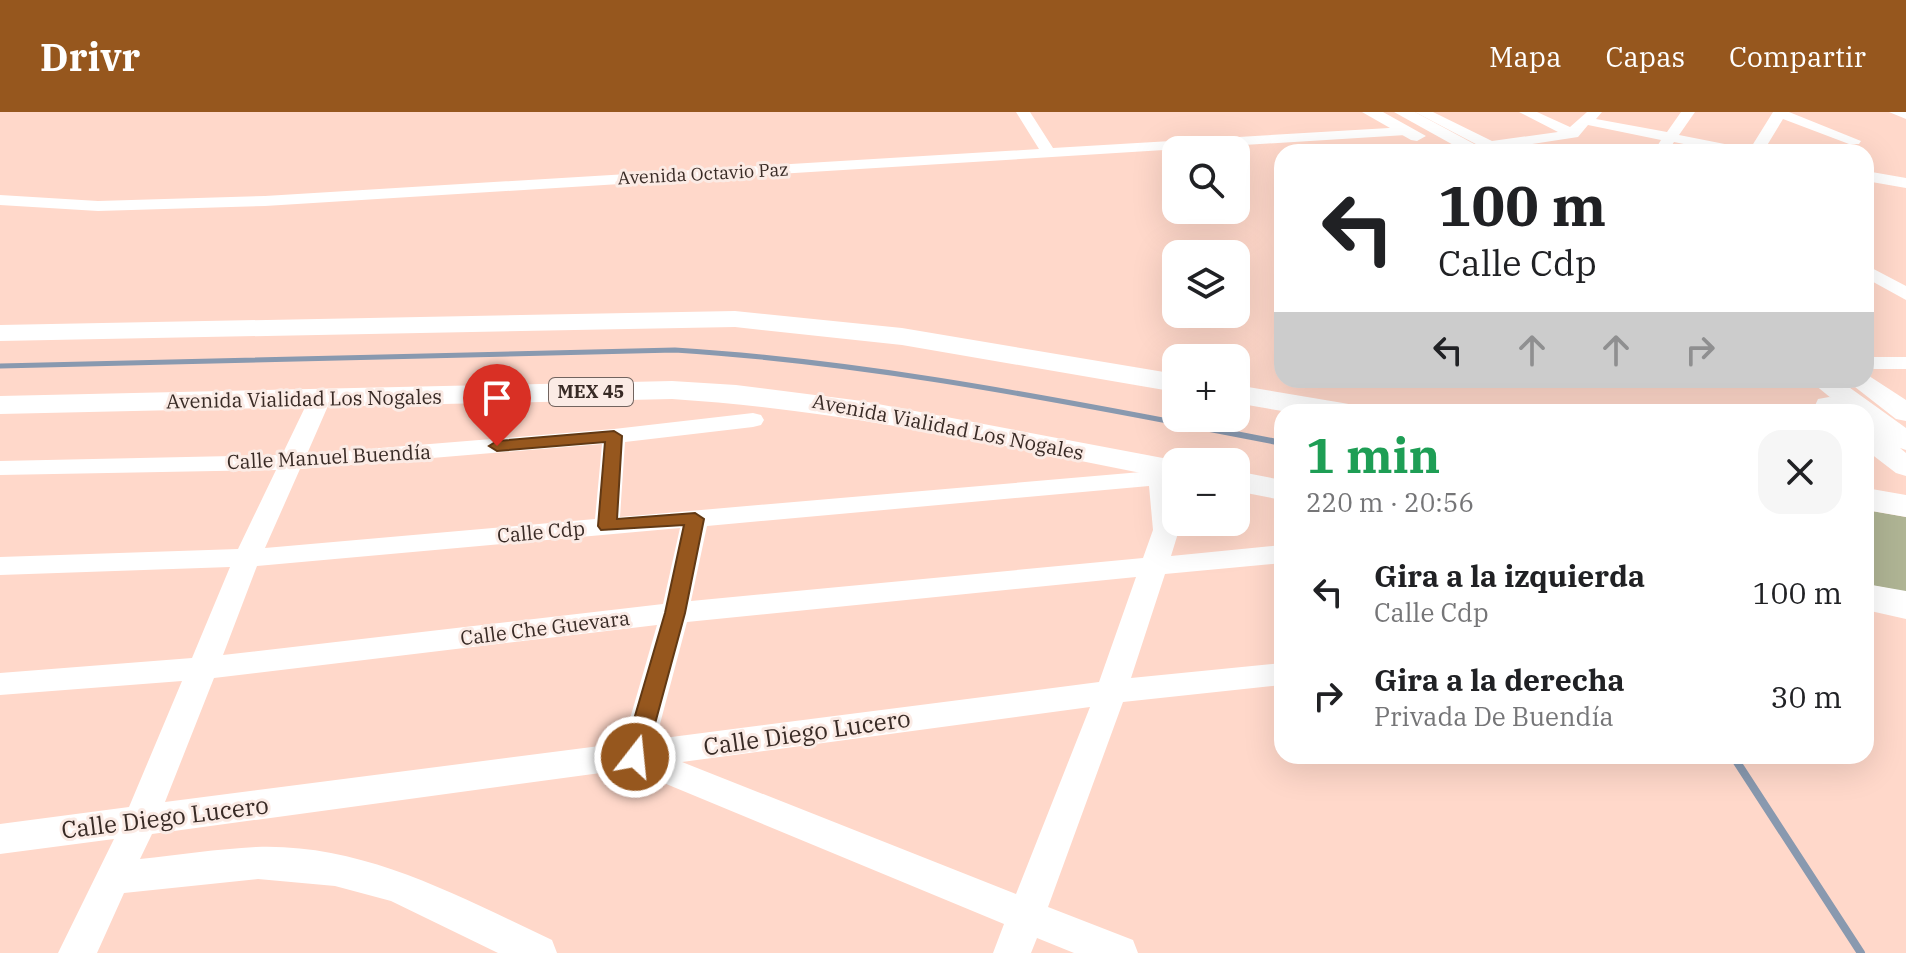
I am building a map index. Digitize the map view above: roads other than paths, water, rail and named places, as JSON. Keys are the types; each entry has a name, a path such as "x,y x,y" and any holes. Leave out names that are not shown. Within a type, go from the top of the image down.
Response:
{"highway":[{"path":"0,333 735,319 819,324 1162,381"},
{"name":"Avenida Vialidad Los Nogales","path":"0,405 672,390 731,392 808,400 1162,472"},
{"path":"1250,396 1295,404"},
{"path":"1250,484 1274,488"},
{"path":"1874,500 1906,506"}],"main road":[{"path":"1370,112 1472,144"},
{"path":"1401,122 1435,144"},
{"path":"1874,367 1906,389"},
{"path":"1807,388 1829,403"},
{"path":"1870,388 1906,413"},
{"path":"1874,425 1906,441"},
{"path":"1874,442 1906,467"}],"street":[{"path":"1023,112 1047,150"},
{"path":"1422,112 1480,144"},
{"path":"1526,112 1573,134"},
{"path":"1665,144 1688,112"},
{"path":"1820,112 1856,127 1852,144"},
{"path":"1896,112 1906,115"},
{"path":"1761,144 1779,113 1848,144"},
{"path":"1522,144 1573,134 1591,116 1704,144"},
{"name":"Avenida Octavio Paz","path":"0,200 98,206 265,201 1047,150 1401,122"},
{"name":"Avenida Octavio Paz","path":"0,192 106,199 227,196 1047,150"},
{"path":"1874,177 1906,183"},
{"path":"1874,266 1906,273"},
{"path":"1874,275 1906,294"},
{"path":"1874,362 1906,363"},
{"path":"77,953 116,878 247,558 320,399"},
{"name":"Calle Manuel Buendía","path":"0,468 293,462 614,436 753,420"},
{"path":"607,526 614,436"},
{"name":"Calle Cdp","path":"0,566 247,558 1162,475"},
{"path":"695,519 675,613 635,757 1119,953"},
{"path":"1012,953 1111,692 1164,536"},
{"name":"Calle Che Guevara","path":"0,684 203,668 675,613 1274,555"},
{"name":"Calle Diego Lucero","path":"0,839 1111,692 1274,675"},
{"path":"116,878 258,863 335,870 398,886 538,953"}],"waterway":[{"path":"0,366 675,350 871,370 1162,420"},
{"path":"1225,432 1274,441"},
{"path":"1738,764 1861,953"}]}
